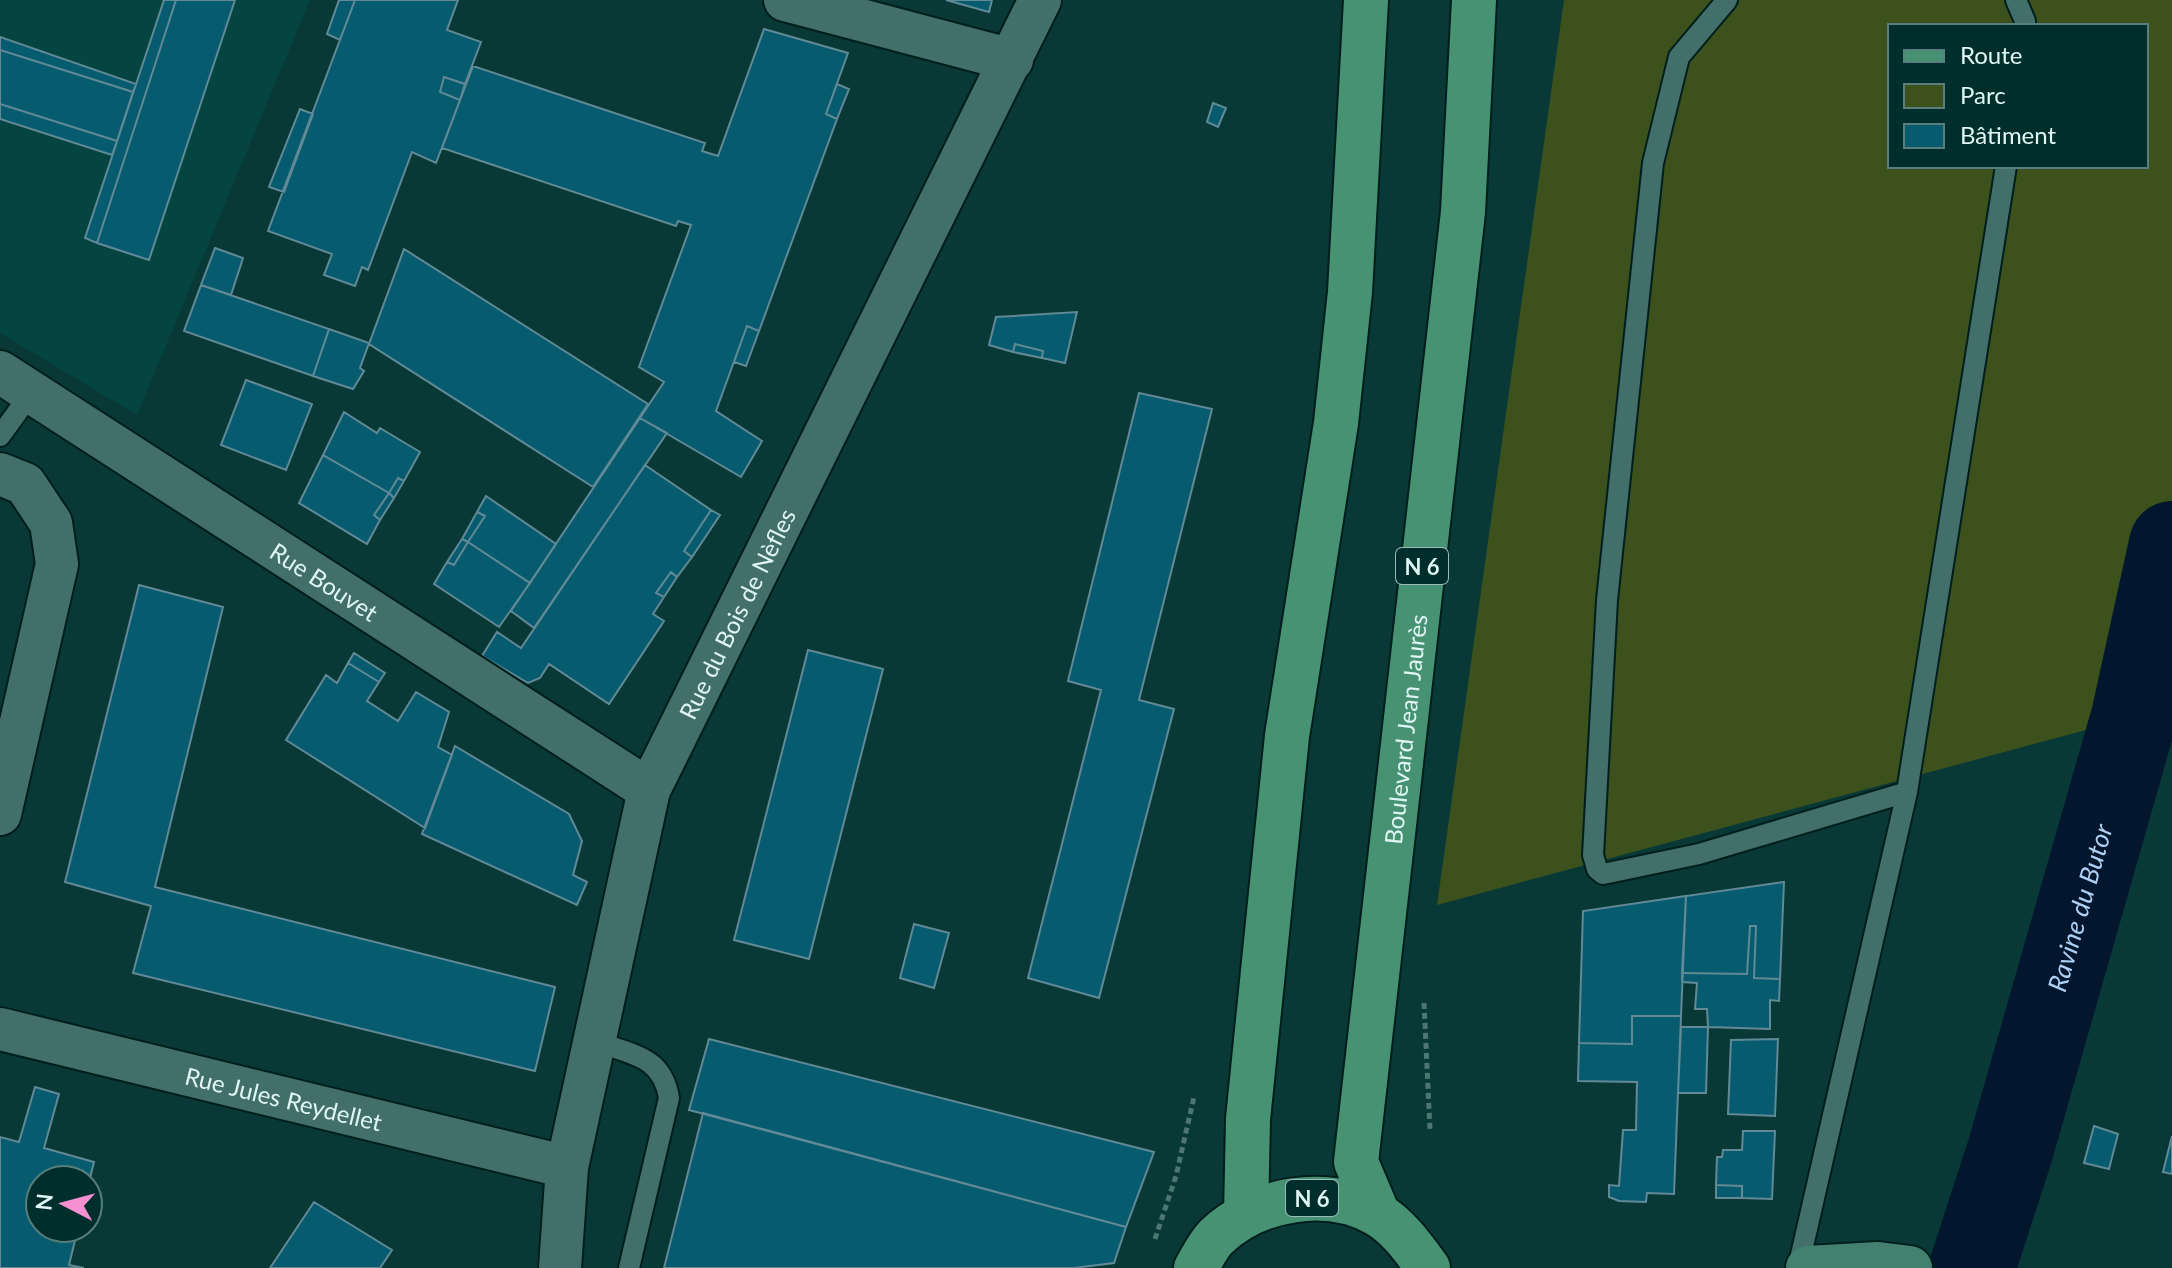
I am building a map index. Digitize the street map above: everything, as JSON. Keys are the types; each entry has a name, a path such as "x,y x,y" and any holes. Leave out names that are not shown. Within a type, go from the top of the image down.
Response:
{"main road":[{"path":"1246,1215 1248,1119 1287,736 1336,423 1350,292 1366,0"},
{"name":"Boulevard Jean Jaurès","path":"1378,1214 1356,1162 1463,212 1474,0"},
{"name":"Boulevard Jean Jaurès","path":"1196,1268 1215,1238 1246,1215 1308,1197 1343,1202 1378,1214 1409,1242 1428,1268"}],"street":[{"path":"785,0 1012,60"},
{"name":"Rue du Bois de Nèfles","path":"560,1268 567,1167 649,790 1040,0"},
{"name":"Rue Bouvet","path":"16,382 649,790"},
{"path":"0,474 25,484 51,523 57,564 0,814"},
{"name":"Rue Jules Reydellet","path":"0,1029 567,1167"},
{"path":"1808,1268 1894,1266"}],"lane":[{"path":"1727,0 1679,57 1653,163 1607,600 1593,855 1597,869 1603,874 1699,854 1907,792"},
{"path":"2016,0 2024,24"},
{"path":"1798,1268 1907,792 2006,168"},
{"path":"0,436 16,382"},
{"path":"595,1041 654,1064 666,1079 669,1098 629,1268"}],"path":[{"path":"1151,1250 1176,1176 1194,1097"}],"shaded area":[{"path":"0,0 310,0 137,415 0,333"}],"green space":[{"path":"1564,0 2172,0 2172,544 2134,717 1437,905"}],"building":[{"path":"164,0 176,0 97,243 85,238"},
{"path":"176,0 235,0 149,260 97,243"},
{"path":"339,0 355,0 340,40 327,34"},
{"path":"355,0 458,0 447,30 481,42 465,84 444,77 440,92 460,100 436,163 412,152 368,270 362,267 355,286 324,275 332,254 268,231"},
{"path":"946,0 992,0 989,12"},
{"path":"764,29 848,53 826,114 837,119 759,331 747,326 716,411 762,441 741,477 640,418 664,382 639,367 691,225 678,221 676,226 442,148 473,66 705,143 702,151 718,156"},
{"path":"0,37 136,84 133,92 0,50"},
{"path":"0,50 133,92 117,141 0,104"},
{"path":"444,77 465,84 460,100 440,92"},
{"path":"837,84 849,89 837,119 826,114"},
{"path":"1213,103 1226,108 1218,127 1207,122"},
{"path":"0,104 117,141 112,155 0,119"},
{"path":"300,109 313,114 284,192 269,187"},
{"path":"215,248 243,258 231,295 201,285"},
{"path":"404,249 648,404 593,487 369,344"},
{"path":"201,285 329,329 313,376 184,331"},
{"path":"1077,312 1065,363 1042,358 1043,351 1015,344 1013,352 989,345 996,317"},
{"path":"747,326 759,331 746,366 734,362"},
{"path":"329,329 369,343 360,368 364,371 353,389 313,376"},
{"path":"1015,344 1043,351 1042,358 1013,352"},
{"path":"246,380 312,404 286,470 221,445"},
{"path":"1139,393 1212,409 1139,700 1174,709 1099,998 1028,978 1101,690 1068,681"},
{"path":"344,412 377,433 380,428 420,452 404,481 398,478 389,493 323,455"},
{"path":"640,418 667,433 534,628 511,611"},
{"path":"323,455 389,493 374,515 380,520 367,544 299,503"},
{"path":"645,465 711,510 684,551 692,557 677,577 671,572 656,593 664,597 653,614 664,621 609,704 549,664 540,678 528,683 482,656 497,632 521,648"},
{"path":"398,478 404,481 394,498 389,493"},
{"path":"389,493 394,498 380,520 374,515"},
{"path":"486,496 556,544 530,583 468,542 485,516 477,512"},
{"path":"711,510 720,515 692,557 684,551"},
{"path":"477,512 485,516 468,542 462,539"},
{"path":"462,539 468,542 454,565 447,562"},
{"path":"468,542 530,583 499,627 434,584 447,562 454,565"},
{"path":"671,572 677,577 664,597 656,593"},
{"path":"139,585 223,607 155,887 555,987 535,1071 133,973 151,906 65,882"},
{"path":"808,650 883,669 809,959 734,940"},
{"path":"354,653 385,673 379,682 348,663"},
{"path":"348,663 379,682 367,701 398,721 416,692 449,712 438,747 452,755 425,828 286,740 326,675 337,683"},
{"path":"455,746 569,814 582,841 573,875 587,882 577,905 422,834"},
{"path":"1784,882 1780,979 1754,978 1756,926 1750,926 1747,974 1682,973 1686,896"},
{"path":"1686,896 1681,1016 1632,1016 1632,1044 1579,1043 1583,911"},
{"path":"914,924 949,933 934,988 900,978"},
{"path":"1750,926 1756,926 1754,978 1780,979 1779,1001 1770,1000 1770,1029 1708,1027 1707,1009 1695,1009 1697,983 1682,982 1682,973 1747,974"},
{"path":"1632,1016 1681,1016 1674,1194 1647,1193 1646,1202 1619,1201 1609,1197 1609,1185 1619,1186 1623,1130 1636,1130 1637,1082 1578,1081 1579,1043 1632,1044"},
{"path":"1681,1027 1708,1027 1706,1093 1678,1093"},
{"path":"709,1039 1154,1152 1126,1227 689,1110"},
{"path":"1778,1039 1775,1116 1728,1114 1731,1040"},
{"path":"35,1087 59,1094 44,1148 94,1162 24,1164 24,1244 74,1244 69,1265 84,1268 0,1268 0,1137 19,1142"},
{"path":"703,1113 1126,1227 1114,1263 1074,1268 664,1268"},
{"path":"2094,1126 2118,1134 2109,1169 2084,1163"},
{"path":"1743,1131 1775,1131 1772,1199 1742,1198 1742,1186 1716,1185 1717,1157 1722,1157 1723,1150 1742,1150"},
{"path":"2172,1136 2172,1174 2163,1172"},
{"path":"1716,1185 1742,1186 1742,1198 1716,1198"},
{"path":"314,1202 392,1250 380,1268 270,1268"}],"waterway":[{"name":"Ravine du Butor","path":"1972,1268 2010,1151 2134,717 2172,544"}]}
